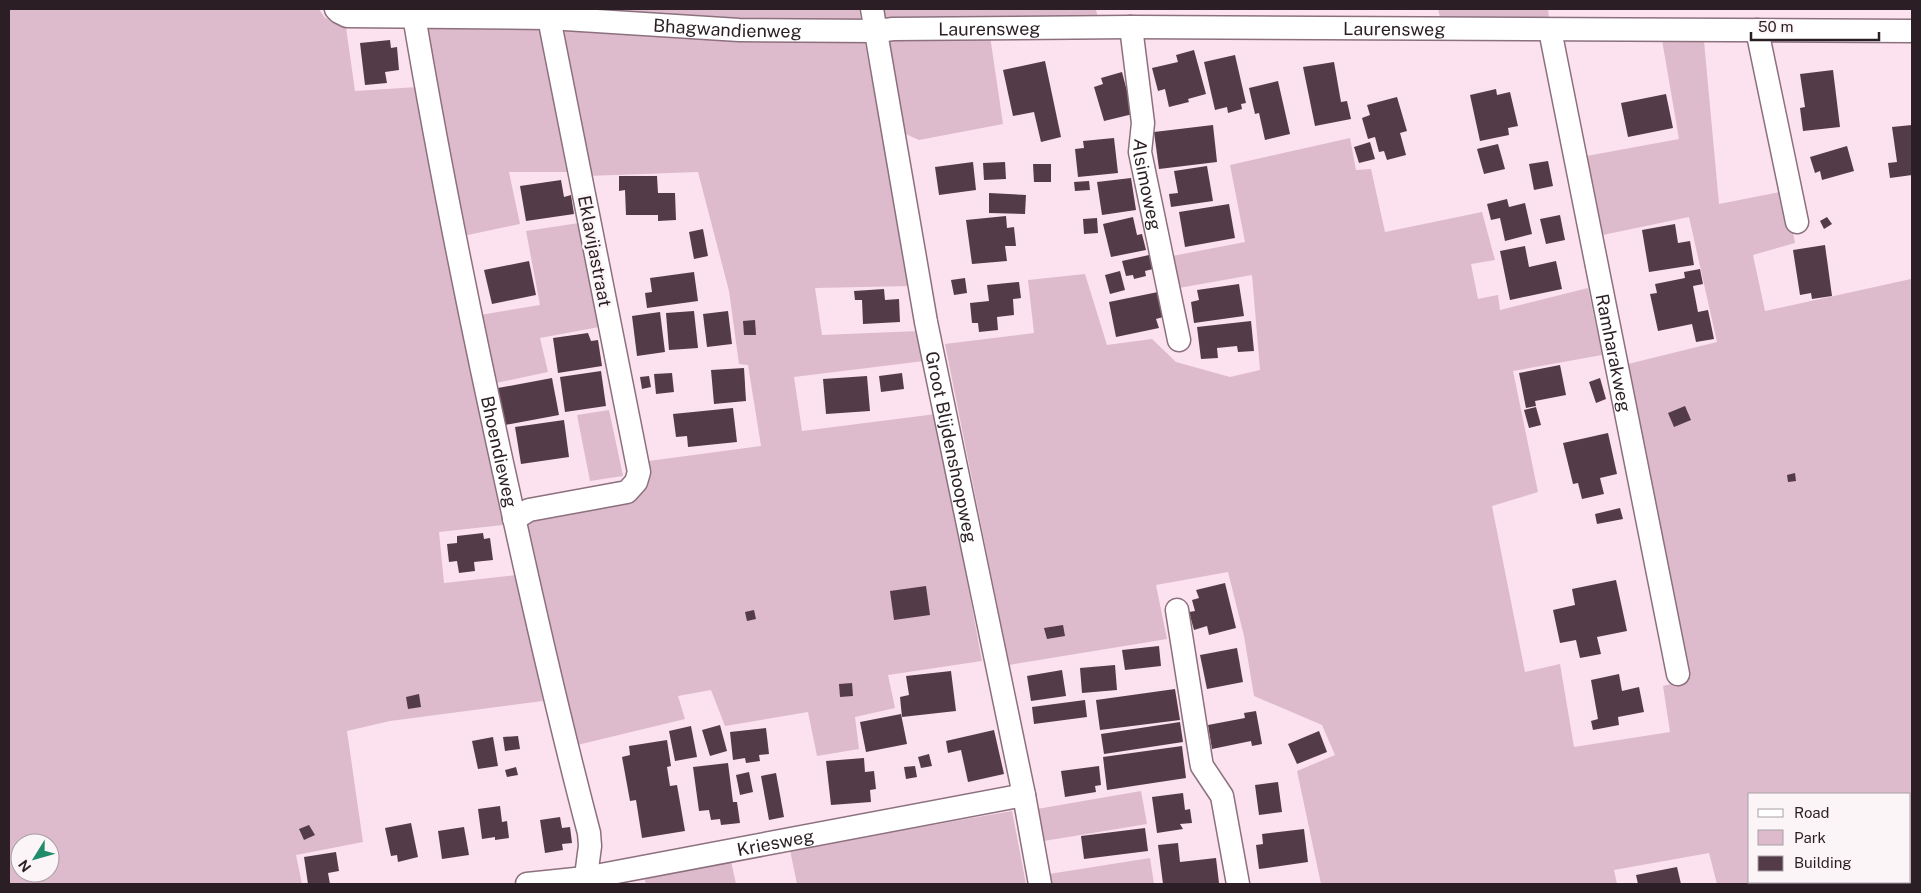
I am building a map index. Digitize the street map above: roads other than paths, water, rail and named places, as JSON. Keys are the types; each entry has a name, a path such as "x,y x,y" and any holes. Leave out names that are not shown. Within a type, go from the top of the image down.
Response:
{"street":[{"name":"Groot Blijdenshoopweg","path":"872,9 926,322 1024,795 1040,884"},
{"name":"Bhagwandienweg","path":"338,10 347,16 549,18 739,30 877,31"},
{"name":"Bhoendieweg","path":"414,16 440,169 481,367 558,718 588,833 590,846 585,881"},
{"name":"Eklavijastraat","path":"514,520 529,510 627,492 636,482 639,472 549,18"},
{"name":"Laurensweg","path":"877,31 894,29 1131,27 1912,30"},
{"name":"Alsimoweg","path":"1131,27 1142,123 1140,152 1179,340"},
{"name":"Ramharakweg","path":"1550,30 1678,674"},
{"path":"1757,30 1797,222"},
{"path":"1178,610 1202,766 1222,796 1238,884"},
{"name":"Kriesweg","path":"527,884 585,881 1024,795"}]}
